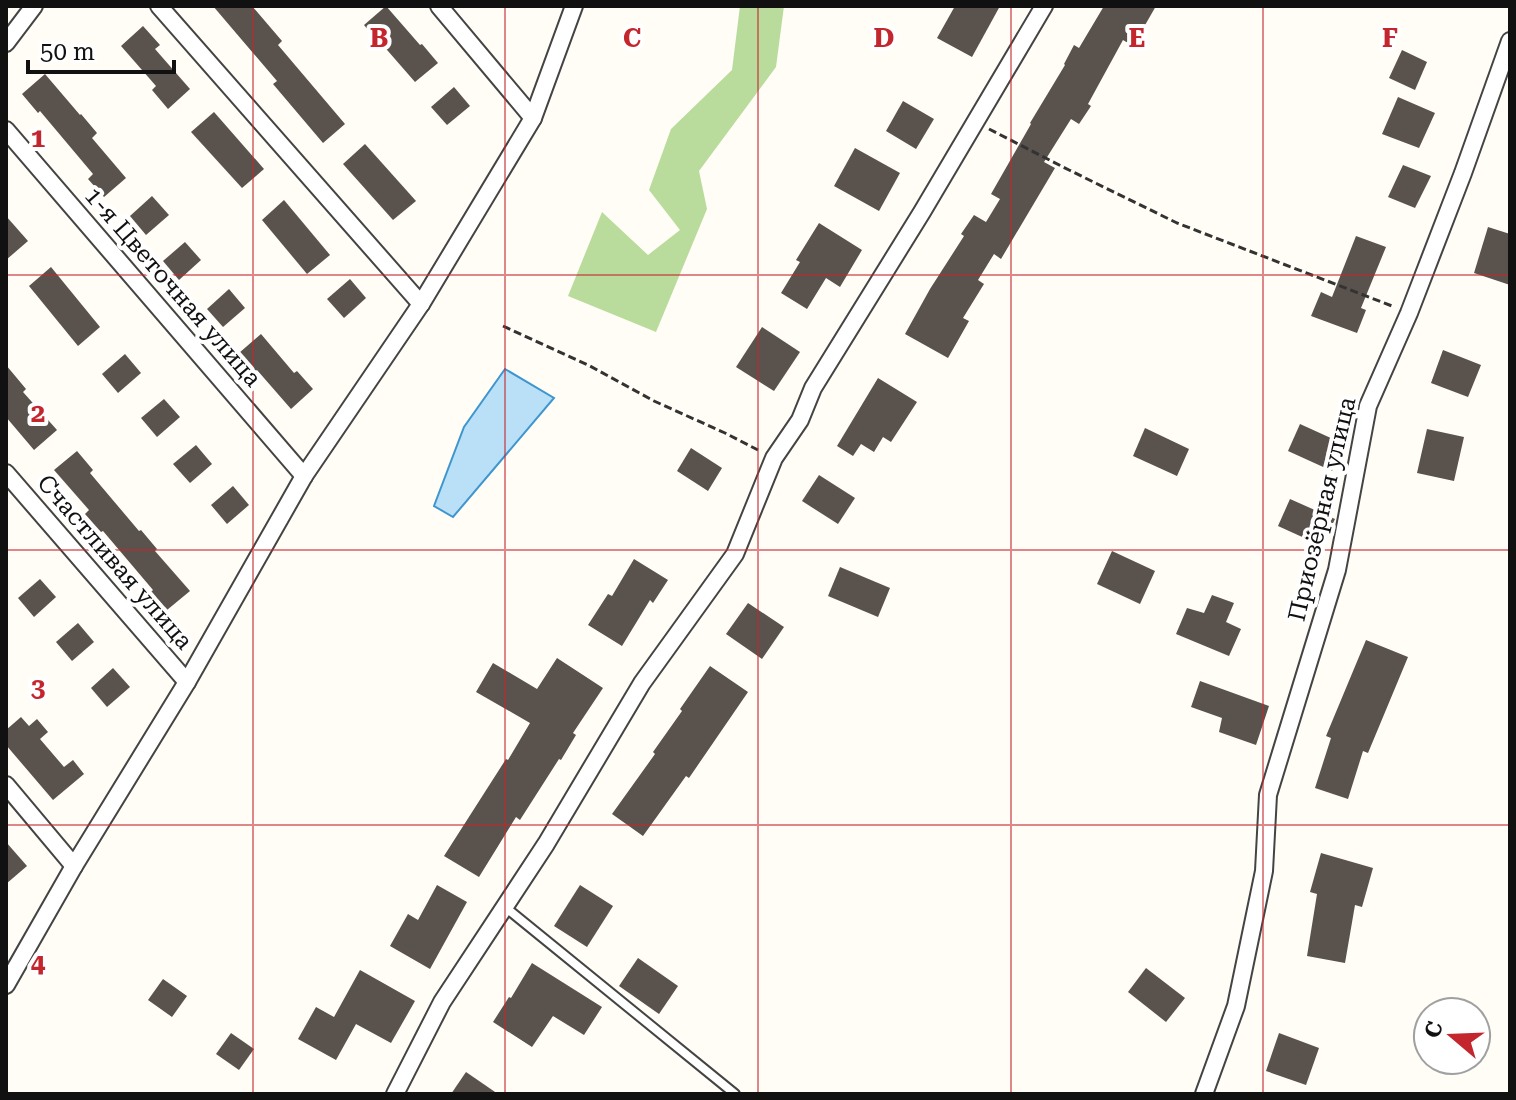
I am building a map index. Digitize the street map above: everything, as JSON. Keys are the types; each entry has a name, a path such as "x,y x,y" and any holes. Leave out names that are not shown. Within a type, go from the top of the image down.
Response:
{"street":[{"path":"159,6 421,304"},
{"path":"439,6 533,118"},
{"path":"6,985 74,866 187,682 304,476 421,304 533,118 574,6"},
{"path":"395,1094 442,1002 546,844 642,683 735,554 774,458 800,420 813,388 1044,6"},
{"path":"6,43 30,8"},
{"name":"Приозёрная улица","path":"1204,1094 1236,1006 1264,871 1268,795 1337,570 1368,406 1409,313 1510,41"},
{"name":"1-я Цветочная улица","path":"6,130 304,476"},
{"name":"Счастливая улица","path":"6,473 187,682"},
{"path":"6,785 74,866"}],"lane":[{"path":"505,907 735,1094"}],"path":[{"path":"976,121 1177,223 1409,313"},
{"path":"503,326 774,458"}],"green space":[{"path":"740,6 784,6 776,67 699,171 707,209 656,332 568,296 602,212 648,255 680,230 649,190 671,129 732,70"}],"water":[{"path":"505,369 554,398 453,517 434,506 464,427"}],"building":[{"path":"213,6 252,6 282,41 278,45 345,124 323,143 273,84 277,81"},
{"path":"386,6 438,63 415,82 364,25"},
{"path":"955,6 1000,6 972,57 937,38"},
{"path":"1104,6 1156,6 1133,46 1123,40 1088,104 1091,106 1079,124 1071,119 1044,162 1055,168 1001,259 994,254 978,280 984,284 963,318 969,321 948,358 905,334 974,215 986,222 1000,199 991,194 1074,45 1079,48"},
{"path":"143,26 160,45 155,49 190,89 168,109 152,90 156,86 121,46"},
{"path":"1402,50 1427,62 1415,90 1389,78"},
{"path":"45,74 97,133 92,138 126,178 104,197 88,179 93,174 22,94"},
{"path":"454,87 470,106 447,125 431,107"},
{"path":"1398,97 1435,113 1419,148 1382,134"},
{"path":"903,101 934,119 916,149 886,131"},
{"path":"214,112 264,169 242,188 191,132"},
{"path":"365,144 416,201 393,220 343,164"},
{"path":"855,148 900,173 879,211 834,186"},
{"path":"1403,165 1431,176 1415,208 1388,197"},
{"path":"152,196 169,215 146,235 130,216"},
{"path":"284,200 330,255 307,274 262,220"},
{"path":"6,216 28,241 6,260"},
{"path":"819,223 862,250 840,287 826,278 807,309 781,293 800,262 796,260"},
{"path":"1488,227 1510,234 1510,285 1474,273"},
{"path":"1356,236 1386,247 1361,308 1366,310 1357,333 1311,316 1321,292 1332,297"},
{"path":"185,242 201,260 179,280 163,261"},
{"path":"51,267 100,327 78,346 29,286"},
{"path":"350,279 366,298 344,318 327,299"},
{"path":"229,289 245,308 223,327 207,309"},
{"path":"762,327 800,352 774,391 736,367"},
{"path":"261,334 294,373 297,371 313,389 291,409 239,353"},
{"path":"1443,350 1481,365 1468,397 1431,383"},
{"path":"125,354 141,373 118,393 102,374"},
{"path":"6,365 26,389 23,392 57,430 34,450 6,417"},
{"path":"878,378 917,402 891,442 883,437 874,452 861,444 853,456 837,446"},
{"path":"164,399 180,417 157,437 141,418"},
{"path":"1300,424 1344,444 1332,471 1288,451"},
{"path":"1145,428 1189,449 1177,476 1133,456"},
{"path":"1427,429 1464,437 1454,481 1417,473"},
{"path":"196,445 212,464 190,483 173,464"},
{"path":"691,448 722,468 708,491 677,471"},
{"path":"77,451 93,470 90,473 190,591 167,610 103,531 85,514 89,510 54,470"},
{"path":"819,475 855,498 838,524 802,501"},
{"path":"233,486 249,505 227,524 211,505"},
{"path":"1290,499 1335,519 1322,546 1278,526"},
{"path":"1112,551 1155,571 1140,604 1097,584"},
{"path":"634,559 668,580 653,603 650,600 622,646 588,625 608,594 612,596"},
{"path":"840,567 890,588 878,617 828,596"},
{"path":"40,579 56,597 34,617 18,598"},
{"path":"1212,595 1234,603 1226,622 1241,629 1229,656 1176,634 1187,608 1204,613"},
{"path":"748,603 784,627 762,659 726,634"},
{"path":"78,623 94,642 72,661 56,642"},
{"path":"1366,640 1408,657 1368,753 1363,751 1348,799 1315,788 1331,738 1326,736"},
{"path":"557,658 603,688 573,733 576,735 561,760 520,820 516,817 479,877 444,856 530,723 476,692 493,663 537,689"},
{"path":"710,666 748,692 689,778 686,776 643,836 612,814 655,754 653,752"},
{"path":"113,668 130,687 107,707 91,688"},
{"path":"1200,681 1269,706 1256,745 1219,732 1222,718 1191,707"},
{"path":"21,717 29,726 37,719 48,732 40,739 64,767 73,760 84,774 53,800 6,745 6,730"},
{"path":"6,842 27,866 6,884"},
{"path":"1321,853 1373,868 1362,907 1355,905 1345,963 1307,956 1317,894 1310,892"},
{"path":"437,885 467,902 430,969 390,946 408,914 418,920"},
{"path":"580,885 613,906 587,947 554,926"},
{"path":"638,958 678,986 659,1014 619,986"},
{"path":"532,963 602,1007 584,1035 553,1016 532,1047 493,1022"},
{"path":"1146,968 1185,998 1166,1022 1128,992"},
{"path":"360,970 415,1001 391,1043 356,1024 336,1060 298,1039 316,1007 334,1017"},
{"path":"163,979 187,996 172,1017 148,1000"},
{"path":"231,1033 254,1049 239,1070 216,1054"},
{"path":"1279,1033 1319,1048 1306,1085 1266,1071"},
{"path":"466,1072 498,1094 451,1094"}]}
